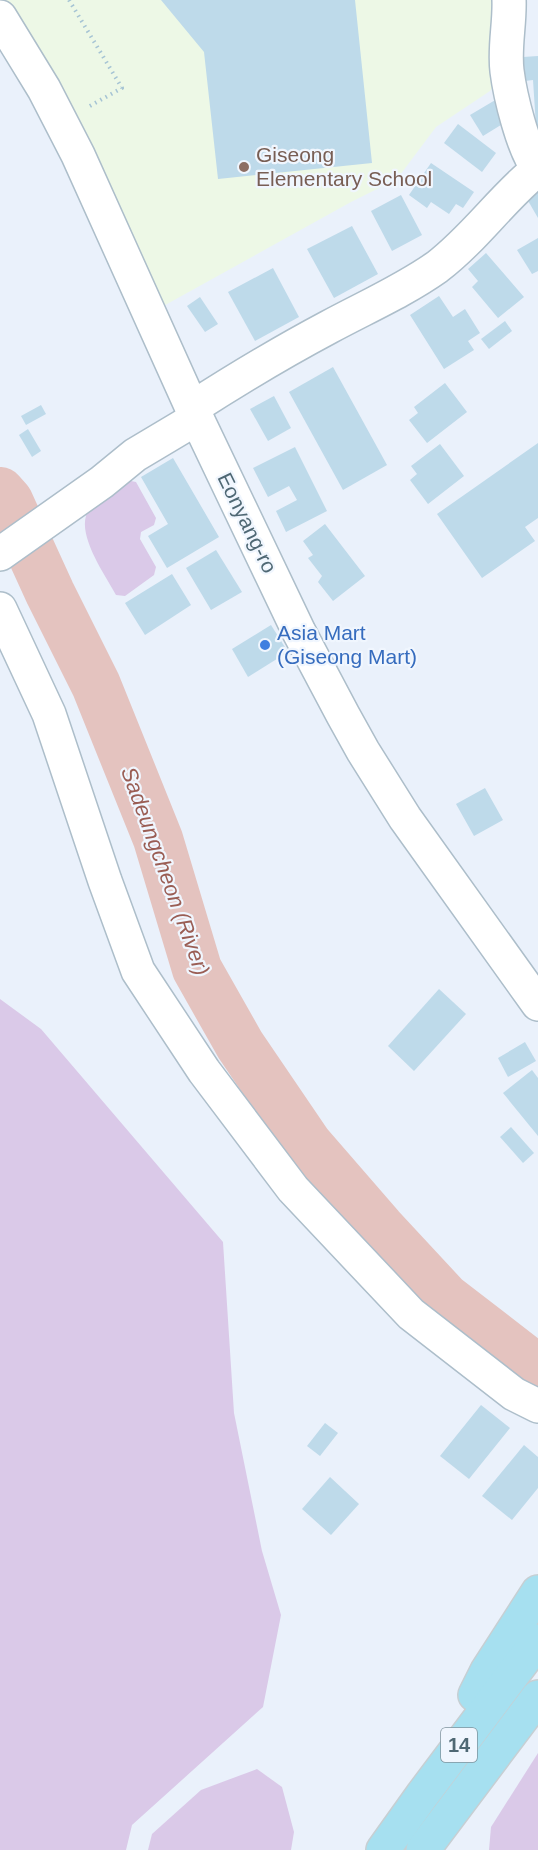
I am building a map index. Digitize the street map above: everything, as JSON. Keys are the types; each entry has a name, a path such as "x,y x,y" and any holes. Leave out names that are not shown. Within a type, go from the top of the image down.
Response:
{"highway":[{"path":"423,1794 487,1671 538,1592"},
{"name":"14","path":"383,1850 538,1641"},
{"name":"14","path":"423,1850 538,1697"}],"street":[{"path":"0,554 102,482 135,455 285,351 403,290 438,266 469,239 538,168 531,160 516,114 507,69 509,0"},
{"name":"Eonyang-ro","path":"0,17 44,89 61,122 194,413 304,641 363,751 411,828 538,1004"},
{"path":"0,609 49,714 138,971 204,1071 293,1189 411,1314 514,1394 538,1406"}],"path":[{"path":"61,122 122,88 69,0"}],"shaded area":[{"name":"Giseong Elementary School","path":"0,0 509,0 507,69 490,91 436,127 397,179 149,314 0,17"},
{"path":"126,480 136,482 156,518 154,525 141,532 140,539 156,567 154,575 125,596 116,595 92,551 85,526 86,515 92,506"},
{"path":"0,999 41,1029 223,1242 234,1413 262,1551 281,1615 263,1707 132,1825 126,1850 0,1850"},
{"path":"538,1753 538,1850 489,1850 491,1827"},
{"path":"257,1769 282,1787 294,1832 291,1850 148,1850 152,1834 201,1790"}],"building":[{"path":"161,0 355,0 372,163 218,179 204,52"},
{"path":"538,56 538,126 536,126 533,80 525,81 523,57"},
{"path":"497,99 509,120 483,136 470,115"},
{"path":"458,124 496,153 482,172 444,143"},
{"path":"431,163 474,192 463,208 456,204 449,214 431,202 427,208 409,195"},
{"path":"538,192 538,218 527,199"},
{"path":"401,195 422,235 392,251 371,211"},
{"path":"352,226 378,274 334,298 307,249"},
{"path":"538,238 538,271 532,274 517,250"},
{"path":"486,253 524,297 498,318 472,287 478,281 468,269"},
{"path":"273,268 299,317 255,341 228,292"},
{"path":"439,296 453,317 465,309 480,333 468,341 474,350 444,369 410,315"},
{"path":"200,297 218,324 205,332 187,306"},
{"path":"505,321 512,331 489,349 481,339"},
{"path":"333,367 387,465 343,490 289,392"},
{"path":"445,383 467,412 427,443 409,420 418,413 414,407"},
{"path":"274,396 291,428 268,441 250,409"},
{"path":"41,405 46,414 26,425 21,416"},
{"path":"28,429 41,451 32,457 19,435"},
{"path":"538,443 538,518 525,527 535,541 482,578 437,514"},
{"path":"440,444 464,476 428,504 410,480 417,474 411,466"},
{"path":"295,447 327,511 286,532 276,511 297,500 289,486 268,497 253,468"},
{"path":"173,458 219,537 167,568 148,536 168,524 141,477"},
{"path":"325,524 365,576 333,601 318,582 322,576 308,558 313,555 303,541"},
{"path":"216,550 242,592 211,610 186,568"},
{"path":"172,574 191,605 145,635 125,603"},
{"path":"271,625 288,652 248,677 232,649"},
{"path":"485,788 503,820 474,836 456,804"},
{"path":"439,989 466,1014 414,1071 388,1046"},
{"path":"525,1042 536,1061 508,1077 498,1058"},
{"path":"532,1070 538,1078 538,1136 503,1093"},
{"path":"511,1127 534,1153 523,1163 500,1137"},
{"path":"481,1405 510,1428 469,1479 440,1456"},
{"path":"325,1423 338,1433 320,1456 307,1446"},
{"path":"524,1445 538,1457 538,1488 512,1520 482,1496"},
{"path":"330,1477 359,1504 331,1535 302,1509"}],"waterway":[{"name":"Sadeungcheon (River)","path":"0,492 8,501 50,593 96,685 158,839 197,969 240,1045 308,1145 380,1228 445,1298 528,1362 538,1366"}],"place":[{"name":"Giseong Elementary School","path":"244,167"},
{"name":"Asia Mart (Giseong Mart)","path":"265,645"}]}
